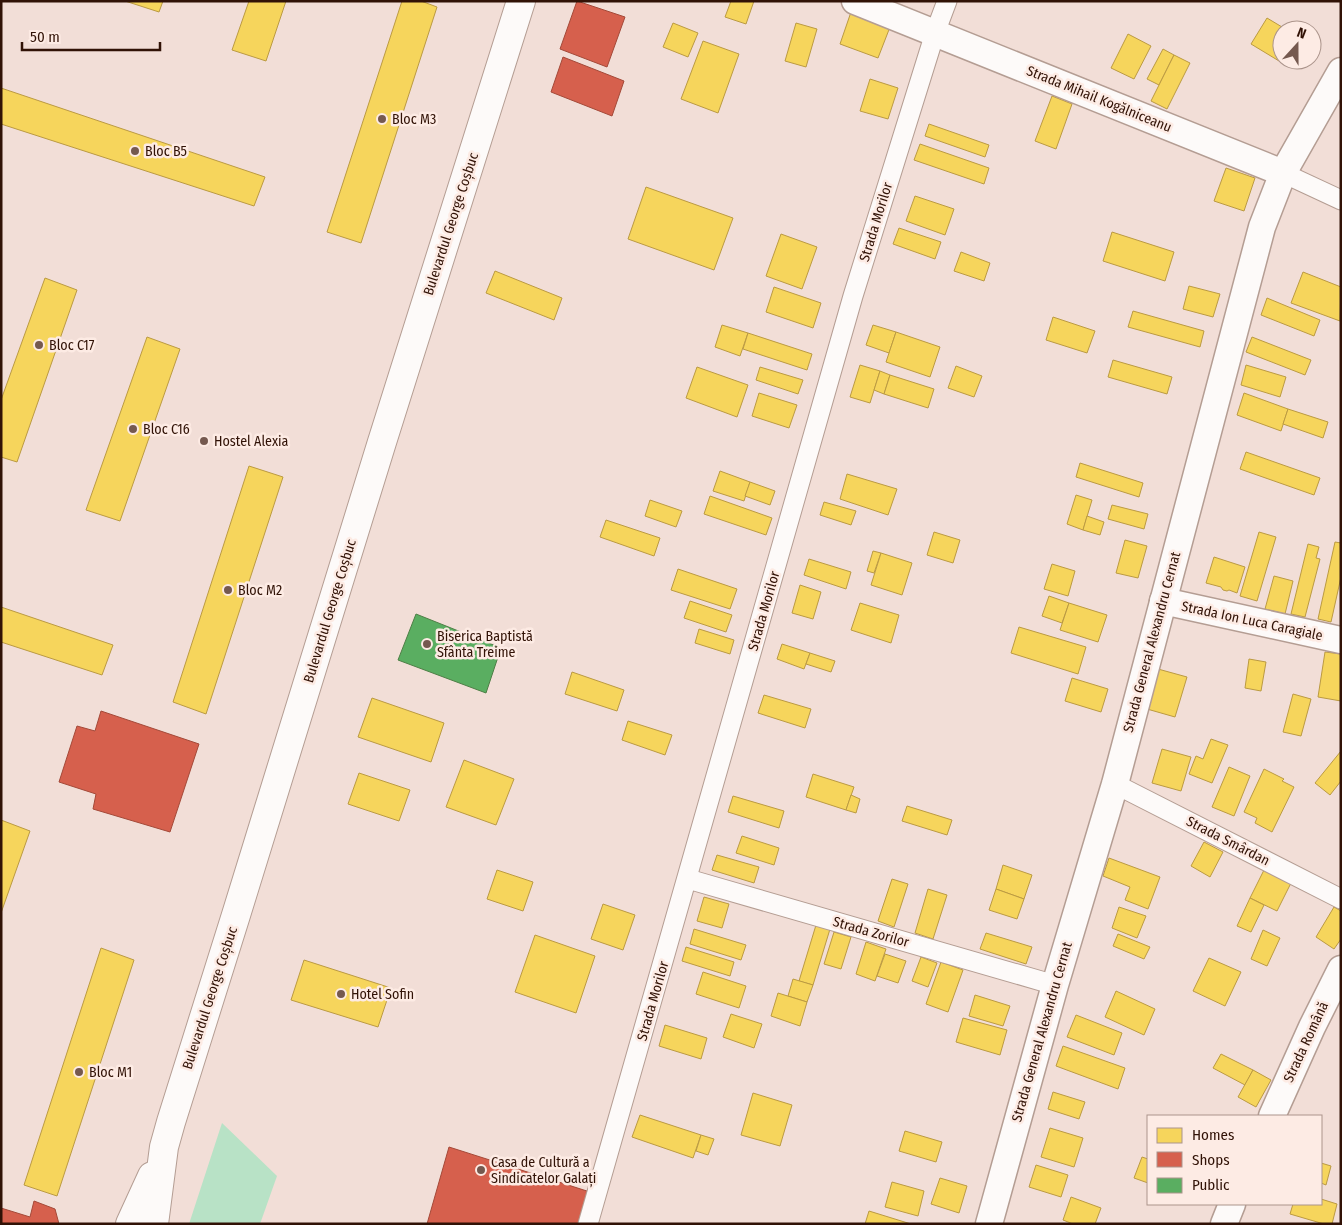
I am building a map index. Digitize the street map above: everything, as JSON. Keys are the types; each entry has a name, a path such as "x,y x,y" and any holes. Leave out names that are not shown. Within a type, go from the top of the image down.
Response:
{"main road":[{"name":"Bulevardul George Coșbuc","path":"154,1224 164,1147 521,1"},
{"path":"130,1224 164,1147"}],"street":[{"name":"Strada Mihail Kogălniceanu","path":"855,1 1283,173 1341,200"},
{"name":"Strada Morilor","path":"588,1224 853,296 935,33 947,1"},
{"name":"Strada General Alexandru Cernat","path":"989,1224 1055,985 1115,784 1262,227 1283,173 1341,71"},
{"name":"Strada Ion Luca Caragiale","path":"1163,601 1341,640"},
{"name":"Strada Smârdan","path":"1115,784 1341,899"},
{"name":"Strada Zorilor","path":"688,879 1055,985"},
{"name":"Strada Română","path":"1272,1115 1312,1027 1341,969"},
{"path":"1224,1224 1232,1205"}],"green space":[{"path":"222,1123 277,1176 260,1224 189,1224"}],"building: Homes":[{"path":"125,1 163,1 159,12"},
{"path":"249,1 286,1 266,61 232,50"},
{"name":"Bloc M3","path":"402,1 421,1 437,7 361,243 327,232"},
{"path":"731,1 754,1 746,24 725,17"},
{"path":"851,12 890,27 878,58 840,44"},
{"path":"1267,18 1272,21 1272,57 1251,44"},
{"path":"673,23 698,33 688,57 663,47"},
{"path":"796,23 817,29 806,67 785,61"},
{"path":"1128,34 1151,46 1134,79 1111,68"},
{"path":"703,41 739,54 718,113 681,99"},
{"path":"1163,49 1174,55 1159,85 1147,79"},
{"path":"1174,55 1190,63 1167,109 1151,101"},
{"path":"870,79 898,88 888,119 860,111"},
{"name":"Bloc B5","path":"1,88 265,177 254,206 1,124"},
{"path":"1052,96 1072,104 1056,149 1035,141"},
{"path":"929,124 989,145 985,157 925,136"},
{"path":"920,144 989,168 984,184 914,160"},
{"path":"1226,168 1255,178 1244,211 1214,201"},
{"path":"646,187 733,218 714,270 628,239"},
{"path":"915,196 954,209 945,235 906,221"},
{"path":"899,228 941,242 935,259 893,244"},
{"path":"1112,232 1174,252 1165,281 1103,261"},
{"path":"781,234 817,247 802,289 766,276"},
{"path":"961,252 990,263 984,281 954,271"},
{"path":"495,271 562,298 554,320 486,293"},
{"path":"1303,272 1341,287 1340,321 1291,303"},
{"name":"Bloc C17","path":"45,278 77,290 17,462 1,457 1,400"},
{"path":"1189,286 1220,294 1213,317 1183,309"},
{"path":"774,287 821,303 813,328 766,312"},
{"path":"1267,298 1320,320 1314,336 1261,315"},
{"path":"1133,311 1204,331 1200,347 1128,327"},
{"path":"1053,317 1095,331 1087,353 1046,340"},
{"path":"722,325 748,333 740,356 715,347"},
{"path":"873,325 896,332 889,353 866,345"},
{"path":"896,332 940,347 930,377 886,362"},
{"path":"748,333 812,354 807,370 743,349"},
{"name":"Bloc C16","path":"147,337 180,349 120,521 86,510"},
{"path":"1252,337 1311,360 1305,375 1246,352"},
{"path":"1113,360 1172,377 1167,394 1108,377"},
{"path":"860,365 880,371 870,403 850,397"},
{"path":"1246,365 1286,377 1280,397 1241,385"},
{"path":"956,366 982,376 974,397 948,388"},
{"path":"697,367 748,385 737,417 686,398"},
{"path":"760,367 803,380 798,394 756,380"},
{"path":"880,371 890,375 884,394 874,390"},
{"path":"890,375 934,389 928,408 884,394"},
{"path":"759,393 797,405 789,428 752,416"},
{"path":"1244,393 1288,409 1281,431 1237,415"},
{"path":"1288,409 1328,422 1323,438 1283,424"},
{"path":"1246,452 1320,478 1314,495 1240,469"},
{"path":"1080,463 1143,483 1139,497 1076,477"},
{"name":"Bloc M2","path":"249,466 283,477 206,714 173,702"},
{"path":"720,471 750,482 744,501 713,491"},
{"path":"847,474 897,489 888,515 840,499"},
{"path":"750,482 775,491 770,505 745,496"},
{"path":"1076,495 1092,500 1083,530 1067,524"},
{"path":"710,496 772,518 766,535 704,514"},
{"path":"650,500 682,511 676,527 645,516"},
{"path":"824,502 856,511 851,525 820,515"},
{"path":"1112,505 1148,514 1144,529 1108,519"},
{"path":"1087,516 1104,522 1100,535 1083,530"},
{"path":"606,520 660,538 654,556 600,537"},
{"path":"934,532 960,540 953,563 927,555"},
{"path":"1259,532 1276,537 1257,601 1240,596"},
{"path":"1125,540 1147,546 1138,578 1116,573"},
{"path":"1335,542 1341,543 1341,577 1331,622 1318,619"},
{"path":"1308,544 1319,547 1316,558 1320,559 1305,617 1291,614"},
{"path":"873,551 881,553 874,573 867,571"},
{"path":"881,553 912,563 902,595 871,585"},
{"path":"1214,557 1245,567 1237,593 1206,583"},
{"path":"809,559 851,572 846,589 804,575"},
{"path":"1052,564 1075,571 1068,596 1044,589"},
{"path":"678,569 737,589 730,609 671,590"},
{"path":"1274,576 1293,581 1285,614 1265,609"},
{"path":"800,585 821,592 813,619 792,613"},
{"path":"1049,596 1069,603 1062,623 1042,616"},
{"path":"690,601 732,615 726,632 684,618"},
{"path":"860,603 899,615 891,643 851,630"},
{"path":"1069,603 1107,615 1098,642 1060,630"},
{"path":"1,607 113,645 102,675 1,642"},
{"path":"1019,627 1086,647 1078,674 1011,653"},
{"path":"699,629 734,640 730,654 695,643"},
{"path":"782,644 810,653 804,669 777,659"},
{"path":"1325,652 1341,654 1341,701 1318,697"},
{"path":"810,653 835,661 831,672 806,664"},
{"path":"1249,659 1266,662 1261,691 1245,688"},
{"path":"1158,669 1187,677 1175,717 1147,709"},
{"path":"572,672 624,690 617,711 565,694"},
{"path":"1072,678 1108,689 1101,712 1065,701"},
{"path":"1293,694 1311,699 1301,736 1283,732"},
{"path":"764,695 811,709 805,728 758,713"},
{"path":"372,698 444,723 431,762 358,737"},
{"path":"628,721 672,735 665,755 622,740"},
{"path":"1211,739 1228,745 1212,783 1189,774 1196,756 1203,759"},
{"path":"1162,749 1191,757 1181,791 1152,783"},
{"path":"1341,751 1341,781 1330,795 1315,783"},
{"path":"464,760 514,779 496,825 446,807"},
{"path":"1229,767 1250,776 1234,816 1212,807"},
{"path":"1264,769 1284,779 1282,781 1294,787 1272,832 1255,823 1257,818 1244,812"},
{"path":"359,773 410,790 399,821 348,804"},
{"path":"813,774 854,787 846,810 806,797"},
{"path":"851,795 860,799 856,813 846,810"},
{"path":"733,796 784,811 779,828 728,812"},
{"path":"907,806 952,820 947,835 902,821"},
{"path":"1,820 30,831 1,913"},
{"path":"742,836 779,848 774,865 736,853"},
{"path":"1204,842 1223,852 1210,877 1191,866"},
{"path":"717,855 759,867 754,883 712,870"},
{"path":"1109,858 1160,877 1148,909 1125,900 1130,887 1103,876"},
{"path":"1003,865 1032,875 1024,899 996,889"},
{"path":"1266,866 1293,879 1277,911 1250,898"},
{"path":"497,870 533,882 523,911 487,899"},
{"path":"892,879 908,884 894,927 878,921"},
{"path":"928,889 947,895 933,939 915,933"},
{"path":"996,889 1024,899 1017,919 989,910"},
{"path":"704,897 729,904 722,928 697,921"},
{"path":"1250,898 1264,905 1251,932 1237,926"},
{"path":"603,904 635,915 623,950 591,939"},
{"path":"1119,907 1146,916 1137,938 1112,928"},
{"path":"1334,907 1341,911 1341,939 1334,949 1316,937"},
{"path":"816,925 830,929 813,985 799,981"},
{"path":"694,929 746,945 741,960 690,944"},
{"path":"1263,930 1280,938 1267,966 1251,959"},
{"path":"834,932 851,937 841,969 824,964"},
{"path":"986,933 1032,947 1026,964 980,949"},
{"path":"1118,934 1150,947 1144,959 1113,946"},
{"path":"535,935 595,956 576,1013 515,992"},
{"path":"866,942 886,949 875,981 856,974"},
{"path":"686,947 734,962 730,976 682,961"},
{"name":"Bloc M1","path":"101,948 134,960 57,1196 24,1185"},
{"path":"885,954 906,961 898,983 877,976"},
{"path":"921,957 937,963 928,987 912,981"},
{"path":"1209,958 1241,972 1225,1006 1193,991"},
{"name":"Hotel Sofin","path":"304,960 391,988 378,1027 291,1000"},
{"path":"941,962 963,970 948,1012 926,1004"},
{"path":"703,972 746,986 739,1008 696,994"},
{"path":"793,979 813,985 807,1002 788,996"},
{"path":"1116,991 1155,1009 1144,1035 1105,1017"},
{"path":"778,993 807,1002 800,1026 771,1016"},
{"path":"975,995 1010,1006 1003,1026 969,1016"},
{"path":"731,1014 762,1024 754,1048 723,1037"},
{"path":"1076,1015 1122,1033 1114,1055 1067,1037"},
{"path":"963,1018 1007,1030 1000,1055 956,1042"},
{"path":"665,1025 707,1038 701,1059 659,1046"},
{"path":"1063,1046 1125,1068 1118,1089 1056,1066"},
{"path":"1221,1054 1253,1070 1245,1085 1213,1068"},
{"path":"1253,1070 1271,1080 1256,1107 1238,1097"},
{"path":"1053,1092 1085,1102 1079,1119 1048,1109"},
{"path":"753,1093 792,1105 780,1146 741,1135"},
{"path":"640,1115 701,1135 693,1158 632,1137"},
{"path":"1050,1128 1083,1138 1074,1167 1041,1157"},
{"path":"905,1131 942,1142 936,1162 899,1151"},
{"path":"701,1135 714,1139 708,1155 696,1151"},
{"path":"1142,1157 1147,1159 1147,1183 1134,1178"},
{"path":"1322,1163 1331,1166 1326,1185 1322,1183"},
{"path":"1036,1165 1068,1175 1061,1197 1029,1187"},
{"path":"940,1178 967,1186 959,1213 931,1204"},
{"path":"892,1182 924,1191 918,1216 885,1207"},
{"path":"1071,1197 1101,1208 1095,1224 1073,1224 1063,1220"},
{"path":"1322,1199 1337,1204 1332,1224 1324,1224 1290,1214 1293,1205 1322,1205"},
{"path":"869,1211 911,1224 865,1224"}],"building: Shops":[{"path":"577,1 625,17 607,67 560,49"},
{"path":"563,57 624,81 612,116 551,92"},
{"path":"101,711 199,744 170,832 93,809 96,794 59,782 77,726 95,731"},
{"name":"Casa de Cultură a Sindicatelor Galați","path":"449,1147 590,1192 580,1224 427,1224"},
{"path":"34,1201 55,1209 59,1224 1,1224 1,1208 30,1217"}],"building: Public":[{"path":"416,614 501,648 486,693 398,660"}],"place":[{"name":"Bloc M3","path":"382,119"},
{"name":"Bloc B5","path":"135,151"},
{"name":"Bloc C17","path":"39,345"},
{"name":"Bloc C16","path":"133,429"},
{"name":"Hostel Alexia","path":"204,441"},
{"name":"Bloc M2","path":"228,590"},
{"name":"Biserica Baptistă Sfânta Treime","path":"427,644"},
{"name":"Hotel Sofin","path":"341,994"},
{"name":"Bloc M1","path":"79,1072"},
{"name":"Casa de Cultură a Sindicatelor Galați","path":"481,1170"}]}
